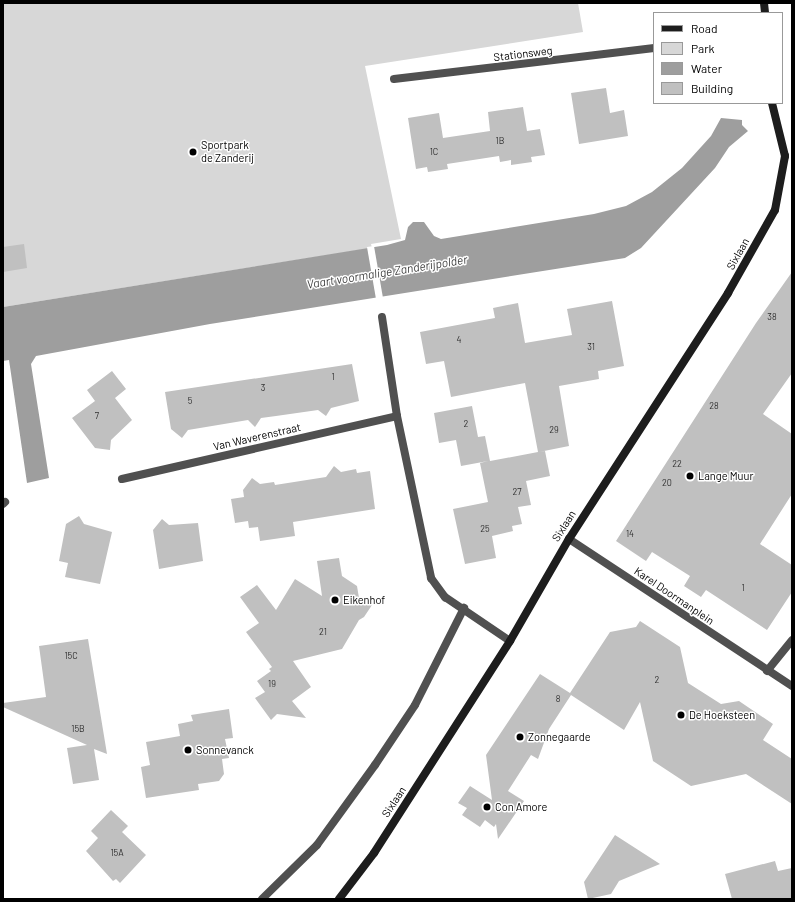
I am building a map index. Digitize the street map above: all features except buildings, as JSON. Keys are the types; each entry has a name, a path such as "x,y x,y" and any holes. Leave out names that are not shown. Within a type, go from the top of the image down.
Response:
{"street":[{"name":"Stationsweg","path":"394,79 653,48"},
{"path":"772,104 788,157"},
{"name":"Sixlaan","path":"339,899 374,853 510,641 569,539 732,286 775,210 788,157"},
{"path":"382,317 397,416 431,578 444,597 464,608 510,641"},
{"name":"Van Waverenstraat","path":"122,479 397,416"},
{"name":"Karel Doormanplein","path":"569,539 792,686"},
{"path":"262,899 317,845 375,765 415,705 464,608"},
{"path":"767,670 792,640"}],"green space":[{"name":"Sportpark de Zanderij","path":"3,3 578,3 583,32 365,66 401,239 371,244 372,248 3,307"}],"water":[{"name":"Vaart voormalige Zanderijpolder","path":"721,118 742,120 742,125 748,131 729,147 715,168 641,248 625,258 210,324 36,356 31,364 49,478 27,483 9,360 3,361 3,307 387,245 405,240 408,227 413,222 424,222 434,236 441,239 594,214 626,206 652,192 682,168 711,136"}],"pier":[{"path":"374,246 383,298 376,299 367,247"}],"place":[{"name":"Sportpark de Zanderij","path":"193,152"},
{"name":"Lange Muur","path":"690,476"},
{"name":"Eikenhof","path":"335,600"},
{"name":"De Hoeksteen","path":"681,715"},
{"name":"Zonnegaarde","path":"520,737"},
{"name":"Sonnevanck","path":"188,750"},
{"name":"Con Amore","path":"487,807"}]}
